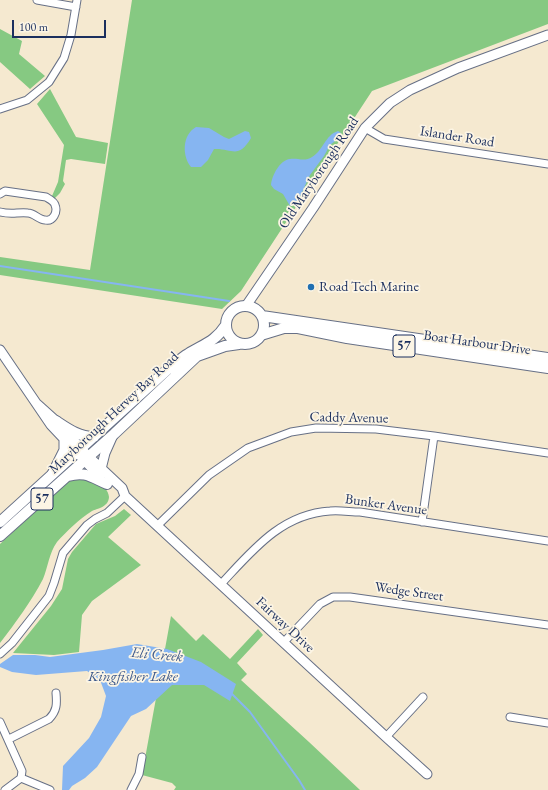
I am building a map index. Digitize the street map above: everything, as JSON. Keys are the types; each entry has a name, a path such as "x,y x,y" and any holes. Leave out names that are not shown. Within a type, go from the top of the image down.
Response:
{"main road":[{"name":"57","path":"226,325 228,316 235,309 246,306 254,308 262,316"},
{"path":"261,336 264,326 262,316"},
{"name":"Boat Harbour Drive","path":"262,316 548,358"},
{"path":"226,325 229,336 232,340 239,344"},
{"name":"Maryborough Hervey Bay Road","path":"0,536 67,476 94,437 181,359 220,335 226,325"},
{"name":"Boat Harbour Drive","path":"261,336 284,328 298,328 347,338 548,368"},
{"name":"57","path":"239,344 247,344 256,341 261,336"},
{"name":"Maryborough Hervey Bay Road","path":"0,522 50,477 114,434 197,356 225,346 239,344"},
{"path":"56,421 81,436 94,437"},
{"path":"67,476 77,473 84,473 107,484"}],"street":[{"path":"0,109 27,100 49,82 64,58 71,35 76,3 37,0"},
{"name":"Old Maryborough Road","path":"246,306 313,208 364,128 390,103 410,90 458,68 548,35"},
{"name":"Islander Road","path":"364,128 384,139 548,164"},
{"path":"0,194 4,192 46,197 55,205 56,212 49,220 44,220 30,213 10,214 0,212"},
{"path":"0,350 51,425 64,440 82,455"},
{"path":"36,403 56,421 82,455"},
{"name":"Caddy Avenue","path":"158,526 208,475 248,448 291,432 316,428 376,429 548,450"},
{"path":"100,469 104,453 114,434"},
{"path":"422,522 434,436"},
{"path":"50,477 64,450 64,440"},
{"name":"Fairway Drive","path":"82,455 122,488 125,496"},
{"name":"Fairway Drive","path":"82,455 107,484 117,493 125,496 427,774"},
{"path":"0,654 12,643 49,596 63,553 87,525 107,513 125,496"},
{"name":"Bunker Avenue","path":"221,584 257,546 279,528 306,515 330,511 353,512 548,540"},
{"name":"Wedge Street","path":"284,642 320,604 333,597 350,597 548,625"},
{"path":"8,739 49,719 56,710 56,693"},
{"path":"386,737 423,697"},
{"path":"510,717 548,723"},
{"path":"0,722 22,771 21,778 5,790"},
{"path":"131,790 139,774 142,757"},
{"path":"21,778 50,790"}],"green space":[{"path":"132,0 548,0 548,24 372,91 241,291 222,309 0,275 0,257 90,270"},
{"path":"0,29 22,41 19,54 45,76 30,89 0,62"},
{"path":"50,89 76,137 108,143 105,164 71,159 66,160 63,181 65,184 60,193 54,199 52,196 58,182 64,145 37,104"},
{"path":"77,477 92,481 105,488 108,492 108,501 101,508 92,511 82,518 57,542 52,551 43,579 23,612 0,643 0,544 67,482"},
{"path":"124,509 131,515 108,537 141,565 92,601 82,615 79,652 54,655 13,653 51,606 62,589 68,559 72,552 96,524 115,516"},
{"path":"171,616 196,641 203,634 230,659 258,629 263,635 237,663 247,674 241,680 360,790 174,790 176,787 172,783 142,775"}],"water":[{"path":"196,127 209,128 229,139 245,131 249,132 251,138 242,149 238,151 214,149 208,160 201,167 191,167 186,157 185,146 188,135"},
{"path":"338,131 341,133 339,138 330,145 310,175 299,199 290,206 283,194 274,189 271,185 277,169 286,160 301,160 312,157 319,151 330,136"},
{"name":"Kingfisher Lake","path":"137,644 167,649 201,662 236,684 230,701 204,685 172,685 146,709 131,716 97,767 69,790 62,790 63,766 89,738 101,717 106,696 100,680 87,671 36,675 12,672 0,667 0,664 13,655 50,657"}],"waterway":[{"path":"0,266 229,301"},
{"name":"Eli Creek","path":"232,694 250,712 305,790"}],"place":[{"name":"Road Tech Marine","path":"311,287"}]}
